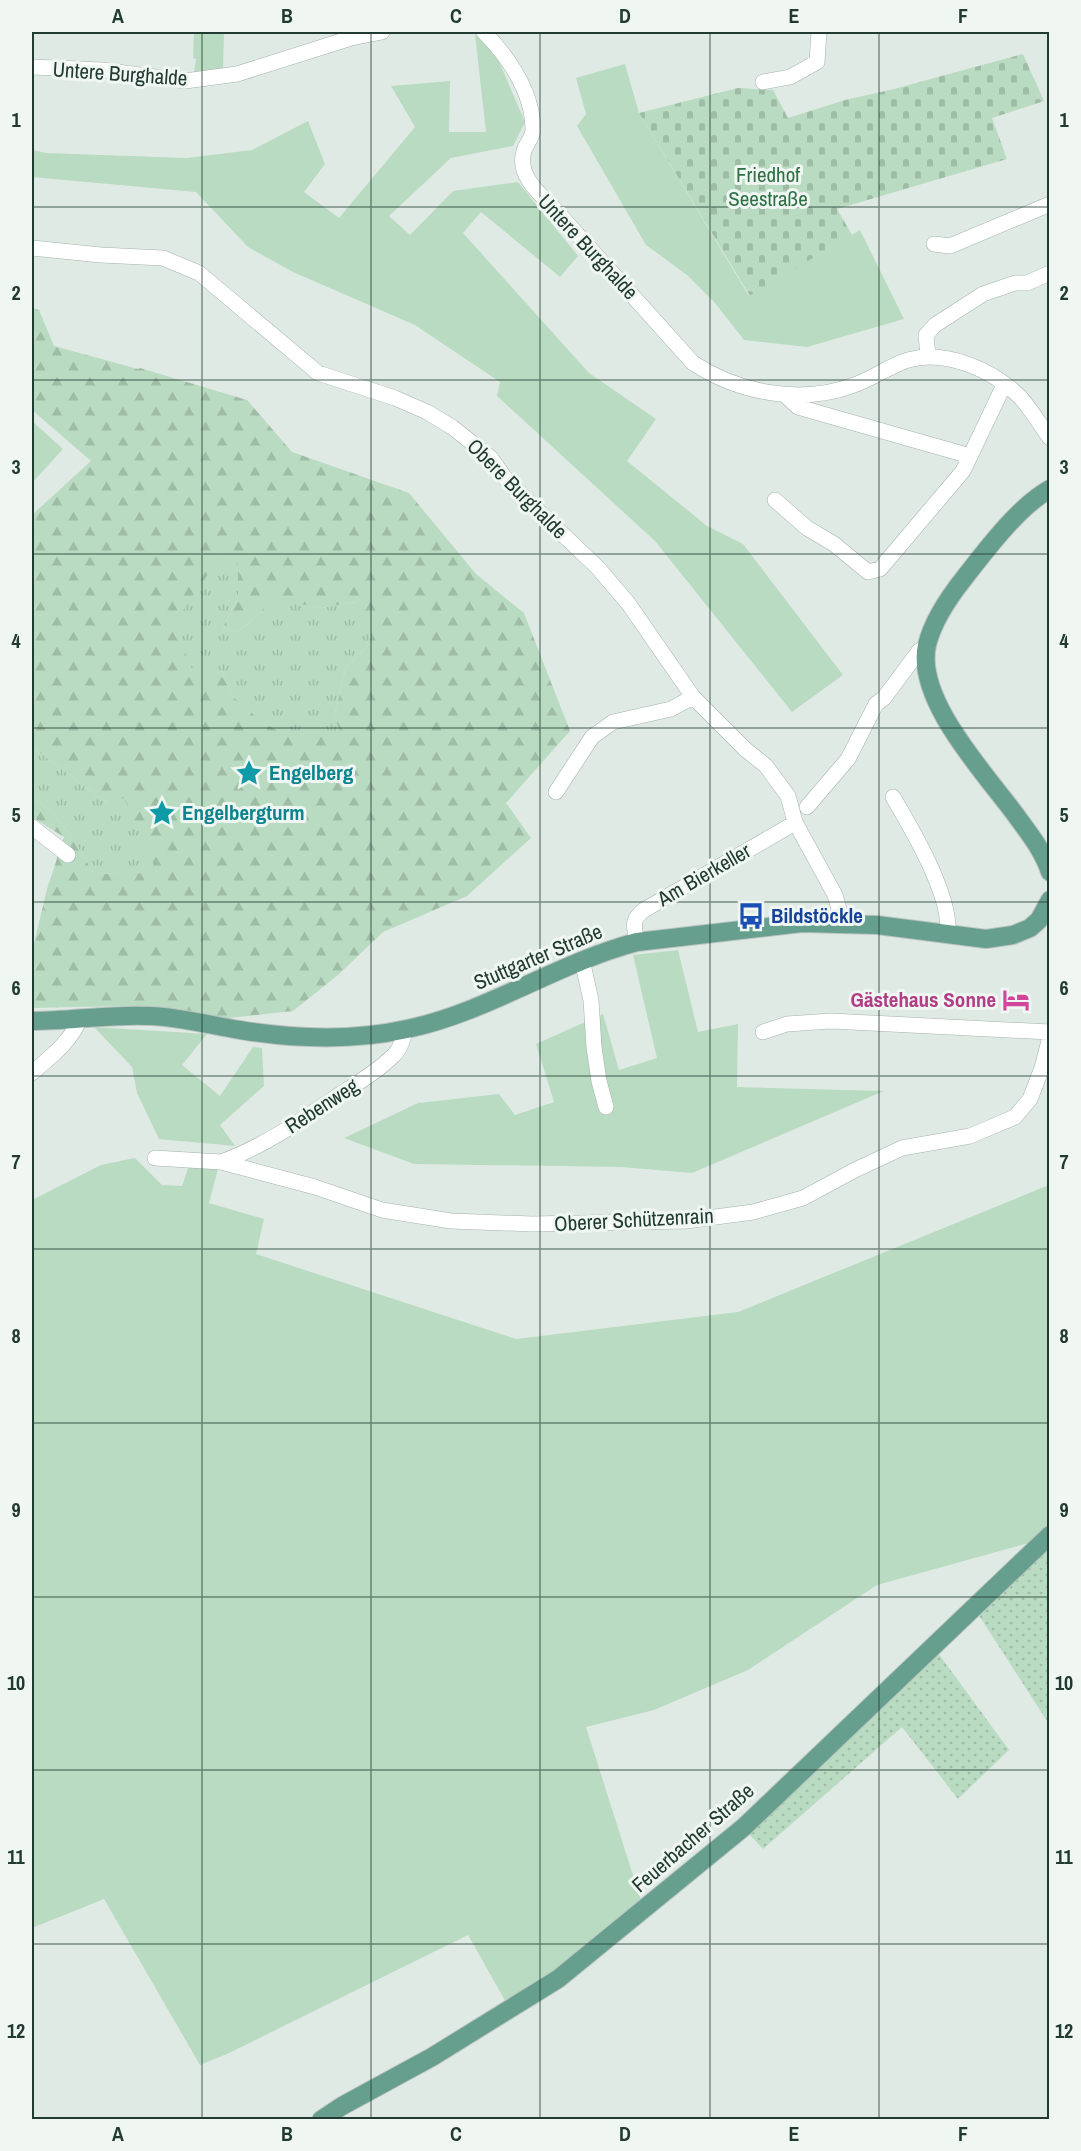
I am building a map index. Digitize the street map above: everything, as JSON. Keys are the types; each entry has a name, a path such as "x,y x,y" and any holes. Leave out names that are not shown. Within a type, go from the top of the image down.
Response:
{"main road":[{"path":"1050,489 1034,501 985,550 954,592 933,627 927,646 926,662 928,680 935,702 950,727 1029,833 1046,860 1050,872"},
{"name":"Stuttgarter Straße","path":"32,1021 150,1016 286,1036 338,1037 405,1030 448,1019 582,960 637,942 802,923 838,923 986,939 1013,935 1044,920 1050,900"},
{"name":"Feuerbacher Straße","path":"321,2120 342,2106 432,2057 558,1979 744,1827 1050,1535"}],"street":[{"name":"Untere Burghalde","path":"32,67 102,70 185,81 237,74 351,38 382,32"},
{"name":"Untere Burghalde","path":"484,32 501,50 519,78 531,108 533,133 522,159 524,171 533,188 552,206 693,363 713,376 734,384 786,396 826,393 854,386 906,361 928,356 980,368 1019,397 1050,438"},
{"path":"764,82 790,77 817,62 819,32"},
{"path":"934,244 950,246 1050,204"},
{"name":"Obere Burghalde","path":"32,248 163,258 200,273 318,373 395,398 452,427 491,458 507,481 598,568 628,603 693,697 745,749 766,766 788,796 795,822 836,895 839,909 838,923"},
{"path":"928,356 926,335 935,325 951,316 959,308 982,294 1015,283 1027,283 1050,273"},
{"path":"775,500 807,528 834,544 868,572 880,569 956,480 1004,385"},
{"name":"Untere Burghalde","path":"786,396 798,407 970,456"},
{"path":"807,807 848,759 876,704 884,698 919,651 927,646"},
{"path":"556,792 592,736 613,722 671,709 693,697"},
{"path":"893,797 915,834 936,882 950,921 948,934"},
{"name":"Am Bierkeller","path":"637,942 634,925 636,916 795,822"},
{"path":"32,826 68,855"},
{"path":"582,960 591,1000 599,1081 606,1107"},
{"path":"32,1073 69,1038 80,1018"},
{"path":"763,1032 787,1024 831,1021 1050,1032"},
{"name":"Rebenweg","path":"221,1162 270,1140 374,1072 396,1054 403,1041 405,1030"},
{"name":"Oberer Schützenrain","path":"154,1158 221,1162 315,1187 382,1209 451,1221 532,1224 632,1223 686,1221 753,1212 803,1198 902,1148 970,1136 1015,1117 1030,1098 1042,1068 1050,1037"}],"green space":[{"path":"194,32 224,32 223,69 194,73 196,59 193,58"},
{"path":"475,34 496,55 525,122 513,146 451,158 389,216 410,235 453,191 518,182 578,256 560,277 481,212 463,233 589,373 656,419 627,461 707,526 743,544 843,675 792,712 655,541 497,396 500,382 415,325 293,272 248,247 196,192 32,177 32,150 46,153 187,158 252,150 308,121 325,164 304,192 339,218 415,127 391,86 450,81 449,132 486,132"},
{"name":"Friedhof Seestraße","path":"1023,54 1044,101 992,118 1007,159 837,209 852,235 750,296 639,113 738,88 773,90 788,118 845,100"},
{"path":"625,64 639,113 749,296 860,230 904,319 807,347 744,340 715,303 687,275 646,245 577,126 586,114 576,78"},
{"path":"32,308 39,310 54,346 140,368 247,400 292,452 409,493 476,574 524,613 570,731 506,803 531,838 467,896 383,932 338,975 293,1011 210,1020 123,1006 32,1008 32,952 47,889 64,837 32,817 32,797 60,822 75,841 94,874 157,872 109,804 32,747 32,515 91,461 32,410","holes":["223,553 238,597 223,627 236,632 273,600 321,608 357,602 371,642 346,667 334,717 233,697 221,670"]},
{"path":"32,421 63,449 32,483"},
{"path":"223,553 238,564 238,597 223,627 236,632 248,624 273,599 321,608 357,602 371,619 371,642 346,667 334,717 340,730 328,740 312,730 293,739 262,722 233,697 221,670 195,676 181,643 179,616"},
{"path":"32,747 109,804 124,798 157,873 94,874 75,841 60,822 32,797"},
{"path":"678,950 698,1032 738,1024 737,1087 884,1091 692,1173 621,1167 414,1164 344,1138 418,1103 499,1094 515,1115 554,1102 536,1044 603,1014 619,1070 657,1058 633,955"},
{"path":"94,1027 207,1034 182,1065 220,1096 253,1047 262,1048 264,1086 220,1125 235,1146 159,1139 137,1093 132,1067"},
{"path":"135,1158 162,1185 182,1186 189,1165 218,1169 209,1203 264,1219 256,1254 516,1339 738,1312 1049,1185 1049,1524 1032,1542 877,1585 748,1670 654,1710 586,1727 644,1910 507,2004 468,1935 227,2054 200,2065 104,1899 32,1928 32,1200 101,1165"},
{"path":"1049,1546 1049,1724 978,1614"},
{"path":"938,1653 1009,1750 958,1799 902,1727 763,1849 749,1834"}],"place":[{"name":"Engelberg","path":"249,773"},
{"name":"Engelbergturm","path":"162,813"},
{"name":"Bildstöckle","path":"751,916"},
{"name":"Gästehaus Sonne","path":"1016,1000"}]}
